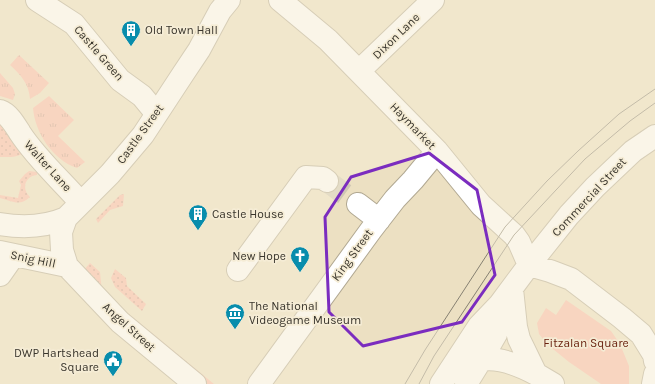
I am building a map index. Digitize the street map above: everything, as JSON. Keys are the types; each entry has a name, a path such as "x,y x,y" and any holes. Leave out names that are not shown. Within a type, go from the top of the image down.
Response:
{"street":[{"name":"Haymarket","path":"280,0 328,40 437,151 481,204 519,242 529,265"},
{"name":"Dixon Lane","path":"359,71 433,0"},
{"name":"Castle Green","path":"42,1 74,24 120,80 142,96 156,113"},
{"name":"Castle Street","path":"74,210 110,174 143,135 156,113 199,50 223,4"},
{"name":"Walter Lane","path":"0,111 13,122 74,210"},
{"name":"Commercial Street","path":"441,384 479,326 506,297 529,265 569,215 595,187 633,151 655,136"},
{"name":"King Street","path":"259,384 395,198 413,180 437,151"},
{"path":"238,270 306,177 323,178 327,181"},
{"path":"358,204 375,225"},
{"path":"0,224 10,226 35,226 54,223 74,210"},
{"path":"67,266 62,250 61,232 74,210"},
{"path":"0,232 9,244 0,275"},
{"name":"Snig Hill","path":"7,253 67,266"},
{"path":"529,265 550,271 572,280 609,308 641,334 654,354 655,361"},
{"name":"Angel Street","path":"67,266 120,322 195,384"},
{"path":"466,384 496,334 506,297"},
{"path":"506,297 519,340 545,379"},
{"path":"481,360 489,358 516,365 545,379"},
{"path":"653,384 655,374"}],"highlighted area":[{"path":"429,153 477,190 495,275 462,322 363,346 329,312 325,217 351,177"}],"shaded area":[{"path":"0,0 655,0 655,384 0,384"}],"green space":[{"path":"19,55 49,83 40,93 30,99 24,80 10,65"},
{"path":"0,73 13,88 15,94 13,100 0,96"},
{"path":"49,96 74,120 58,136 85,162 77,168 60,159 53,152 41,136 37,127 33,108"},
{"path":"0,120 22,154 14,157 0,157"},
{"path":"29,171 37,172 37,175 27,180 26,183 25,187 27,194 30,197 19,203 0,198 0,195 18,198 21,185 19,181"},
{"path":"124,194 123,206 110,210 98,223 96,219 120,195"},
{"path":"90,263 100,272 102,292 214,384 203,384 98,294 83,271"},
{"path":"115,269 126,278 127,286 146,304 142,311 115,287 111,278"},
{"name":"Fitzalan Square","path":"566,300 611,331 620,344 629,366 629,384 601,384 569,362 548,345 539,334 537,323 546,308 556,315"}],"tunnel":[{"path":"327,181 358,204"}],"tram line":[{"path":"405,384 425,350 505,227 547,181 578,151 619,114 655,89"},
{"path":"419,384 434,356 514,235 585,159 630,121 655,103"}],"place":[{"name":"Old Town Hall","path":"131,47"},
{"name":"Castle House","path":"198,231"},
{"name":"New Hope","path":"300,273"},
{"name":"The National Videogame Museum","path":"235,330"},
{"name":"DWP Hartshead Square","path":"113,377"}]}
